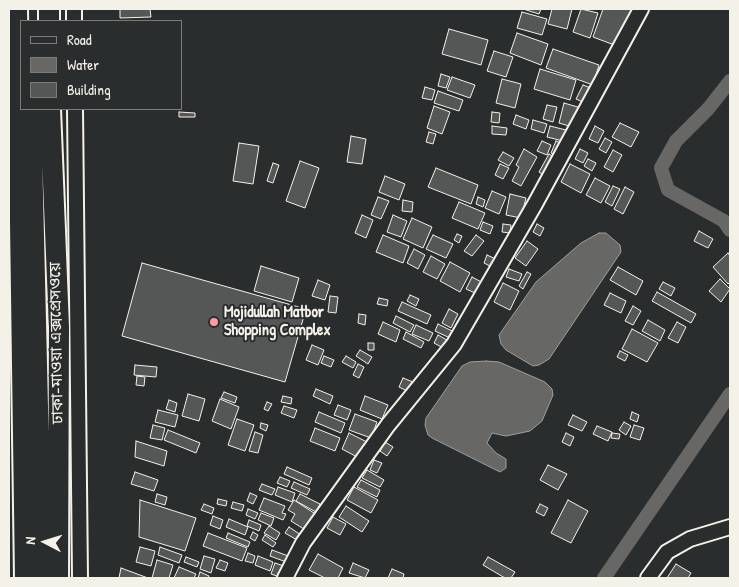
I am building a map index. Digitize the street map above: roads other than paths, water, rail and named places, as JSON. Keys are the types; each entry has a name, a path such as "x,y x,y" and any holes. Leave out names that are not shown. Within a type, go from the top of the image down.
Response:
{"highway":[{"path":"16,9 25,578"},
{"name":"ঢাকা-মাওয়া এক্সপ্রেসওয়ে","path":"31,110 42,578"},
{"name":"ঢাকা-মাওয়া এক্সপ্রেসওয়ে","path":"50,110 59,327 58,578"}],"street":[{"path":"285,578 309,535 388,424 454,344 539,196 641,9"},
{"path":"75,110 80,578"},
{"path":"648,578 667,552 690,539 730,527"}],"water":[{"path":"599,233 606,233 620,245 621,252 549,359 533,366 506,350 501,344 499,335 536,282 581,243"},
{"path":"470,362 499,362 545,382 552,389 553,395 542,421 530,431 506,436 492,433 487,443 496,453 506,459 506,468 500,472 432,438 428,435 425,425 426,418 462,366"}],"waterway":[{"path":"730,81 708,109 676,141 661,168 668,190 724,221 730,230"},
{"path":"604,578 730,394"}],"place":[{"name":"Mojidullah Matbor Shopping Complex","path":"214,322"}]}
